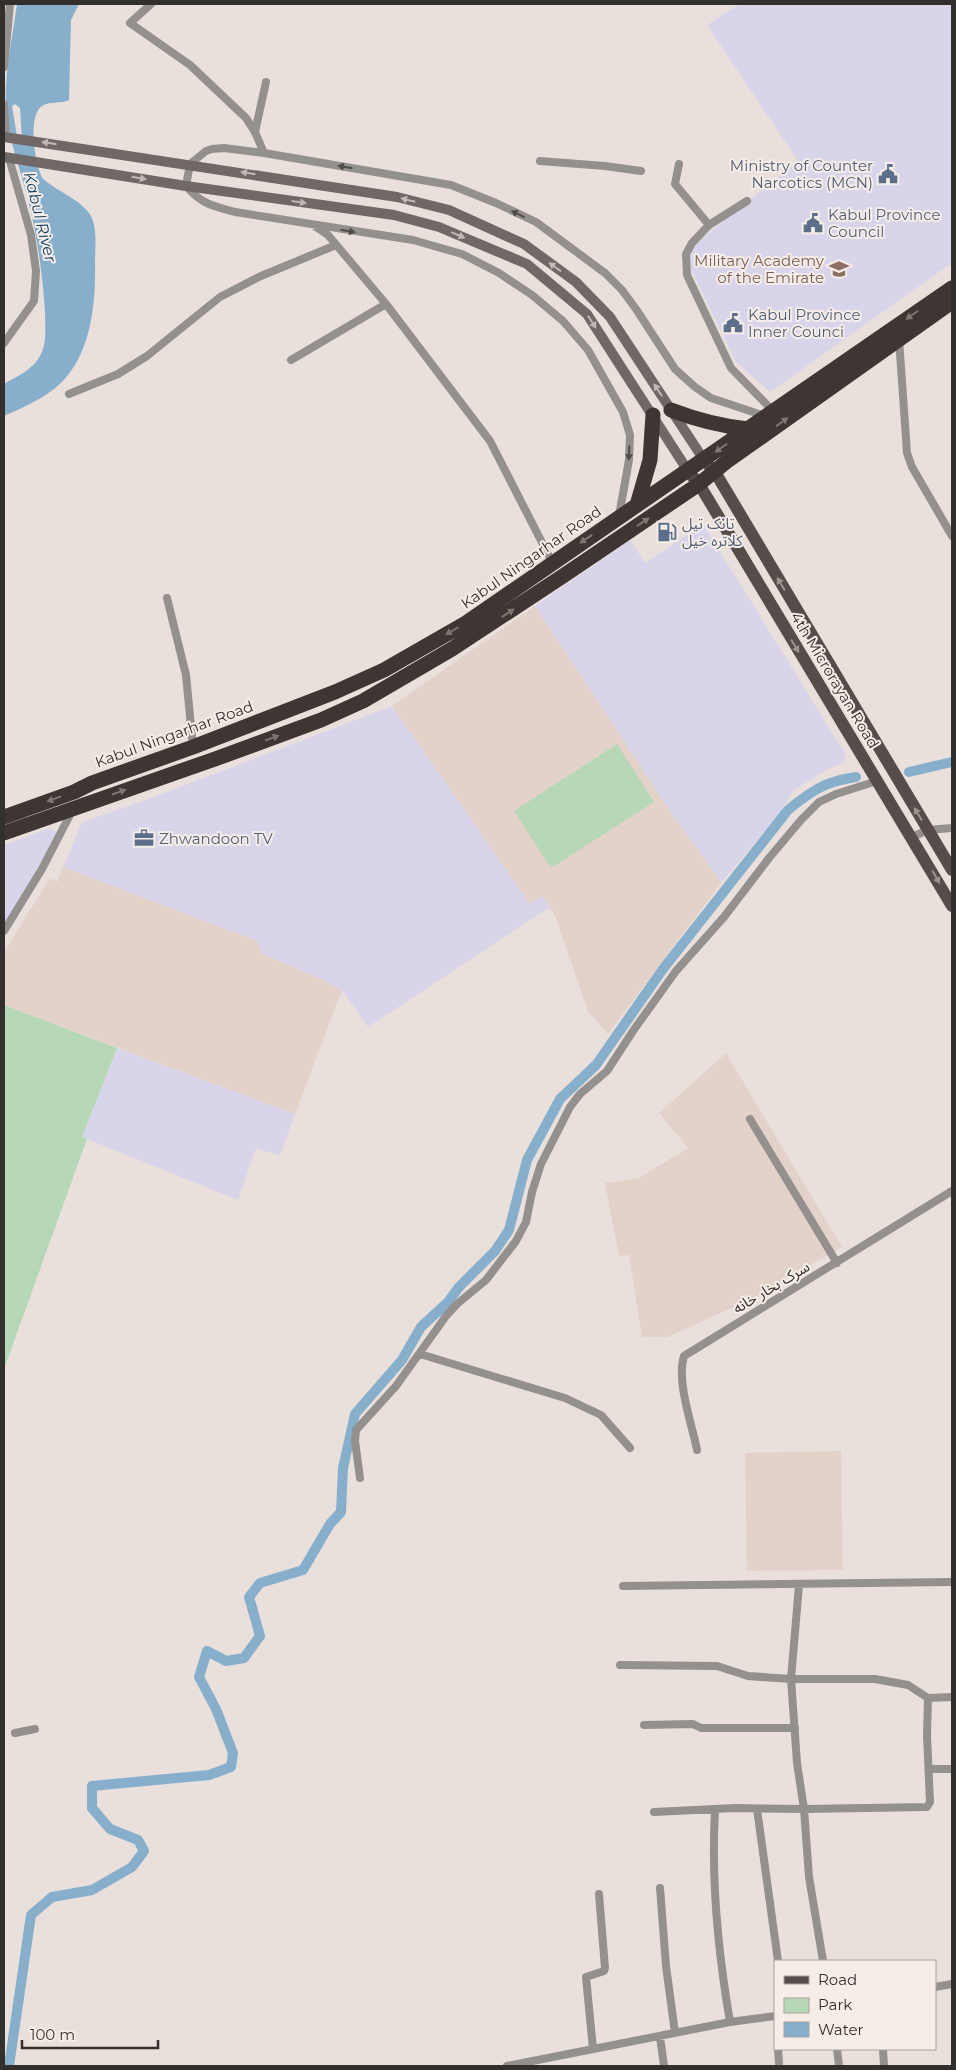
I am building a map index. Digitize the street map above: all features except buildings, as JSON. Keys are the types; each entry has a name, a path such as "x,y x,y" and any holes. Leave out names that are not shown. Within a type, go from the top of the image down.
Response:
{"highway":[{"name":"Kabul Ningarhar Road","path":"9,815 282,713 384,670 466,623 952,288"},
{"path":"715,472 952,302"},
{"path":"671,410 706,423 723,427 748,429"},
{"path":"637,505 650,460 653,415"},
{"name":"Kabul Ningarhar Road","path":"4,833 321,720 363,701 452,649 715,472"}],"main road":[{"path":"6,137 397,197 449,210 524,244 576,282 610,317 704,460"},
{"path":"8,157 91,169 186,186 394,215 439,227 527,264 587,314 688,471"},
{"name":"4th Microrayan Road","path":"704,460 715,472 952,870"},
{"name":"4th Microrayan Road","path":"688,471 699,484 952,906"}],"street":[{"path":"4,67 6,13 10,4"},
{"path":"151,4 130,23 190,65 246,118 255,132 264,153"},
{"path":"255,132 266,82"},
{"path":"4,105 6,137"},
{"path":"619,518 629,460 630,435 623,412 588,350 563,321 532,295 462,254 414,240 235,212 206,204 186,186 190,164 206,151 212,149 224,148 264,153 450,185 496,203 536,222 605,273 622,290 675,369 695,387 711,398 769,414"},
{"path":"4,343 34,301 36,271 31,235 8,157"},
{"path":"540,161 604,166 641,172"},
{"path":"679,164 675,184 709,226"},
{"path":"748,201 709,226 692,243 686,254 687,275 731,368 769,414"},
{"path":"310,224 328,235 386,304 490,441 552,562"},
{"path":"68,394 118,374 147,356 220,297 261,276 336,244"},
{"path":"291,360 386,304"},
{"path":"899,339 907,453 912,467 952,536"},
{"path":"167,598 186,675 193,747"},
{"path":"360,1478 355,1441 356,1430 396,1386 456,1304 486,1280 516,1241 526,1222 532,1192 541,1164 570,1107 580,1094 607,1072 633,1031 676,971 724,917 769,858 819,802 836,794 877,781"},
{"path":"4,931 42,870 73,808 74,792"},
{"path":"912,837 928,830 952,828"},
{"path":"750,1119 837,1264"},
{"name":"سرک بخار خانه","path":"697,1450 684,1389 682,1371 684,1356 837,1264 952,1191"},
{"path":"420,1354 565,1398 601,1415 630,1448"},
{"path":"623,1586 952,1582"},
{"path":"799,1585 791,1679 797,1763 804,1809 808,1877 823,1960"},
{"path":"620,1666 717,1666 748,1676 791,1679 875,1679 908,1685 928,1698 952,1697"},
{"path":"654,1812 927,1807 930,1802 928,1698"},
{"path":"644,1725 693,1724 701,1728 795,1728"},
{"path":"15,1733 35,1728"},
{"path":"929,1769 952,1769"},
{"path":"757,1809 778,1960"},
{"path":"715,1810 714,1868 718,1943 730,2022"},
{"path":"660,1888 666,1966 675,2032"},
{"path":"593,2049 586,1979 588,1975 604,1971 605,1968 600,1894"},
{"path":"936,1987 952,1984"},
{"path":"507,2066 660,2037 675,2032 774,2016"},
{"path":"660,2037 664,2066"},
{"path":"778,2050 779,2063"},
{"path":"837,2050 838,2066"},
{"path":"883,2050 884,2066"}],"shaded area":[{"path":"739,4 952,4 952,263 770,392 736,362 692,272 689,257 693,246 798,161 707,25"},
{"path":"703,524 846,755 844,763 830,768 794,790 780,813 721,883 671,812 535,606 630,540 645,563"},
{"path":"535,606 671,812 721,883 608,1034 588,1011 556,918 550,907 542,896 530,904 392,706"},
{"path":"392,706 530,903 542,896 550,907 368,1027 342,990 319,978 262,954 256,941 63,867 82,822 146,800"},
{"path":"50,828 60,834 4,931 4,845"},
{"path":"63,867 257,941 262,954 319,978 342,990 295,1114 4,1005 4,952 50,878 57,882"},
{"path":"117,1048 295,1114 280,1156 256,1148 238,1200 82,1137"},
{"path":"726,1053 842,1247 749,1300 668,1337 642,1337 629,1255 619,1256 605,1183 639,1178 688,1148 659,1113"},
{"path":"841,1451 843,1570 747,1571 745,1453"}],"green space":[{"path":"617,744 654,802 551,868 514,811"},
{"path":"4,1005 117,1048 82,1137 87,1139 4,1369"}],"water":[{"name":"Kabul River","path":"17,4 79,4 71,20 69,100 45,104 37,111 34,141 37,164 43,179 80,204 92,218 95,236 95,279 89,331 76,363 54,389 36,401 4,416 4,384 25,372 34,364 43,349 45,334 40,260 27,197 7,120 7,77","holes":["15,104 20,108 22,140 18,142 12,106"]}],"waterway":[{"path":"909,772 952,762"},
{"path":"9,2066 31,1915 52,1897 92,1890 132,1867 144,1851 138,1840 110,1829 92,1808 92,1786 209,1775 231,1767 233,1753 216,1709 199,1677 207,1651 226,1661 244,1658 260,1636 249,1597 260,1583 303,1570 330,1524 341,1512 343,1468 355,1414 402,1360 421,1327 448,1302 459,1287 495,1251 509,1230 527,1160 560,1099 596,1065 663,969 788,810 804,797 827,784 856,777"}],"place":[{"name":"Ministry of Counter Narcotics (MCN)","path":"888,174"},
{"name":"Kabul Province Council","path":"813,223"},
{"name":"Military Academy of the Emirate","path":"839,269"},
{"name":"Kabul Province Inner Counci","path":"733,323"},
{"name":"تانک تیل کلاتره خیل","path":"667,532"},
{"name":"Zhwandoon TV","path":"144,838"}]}
